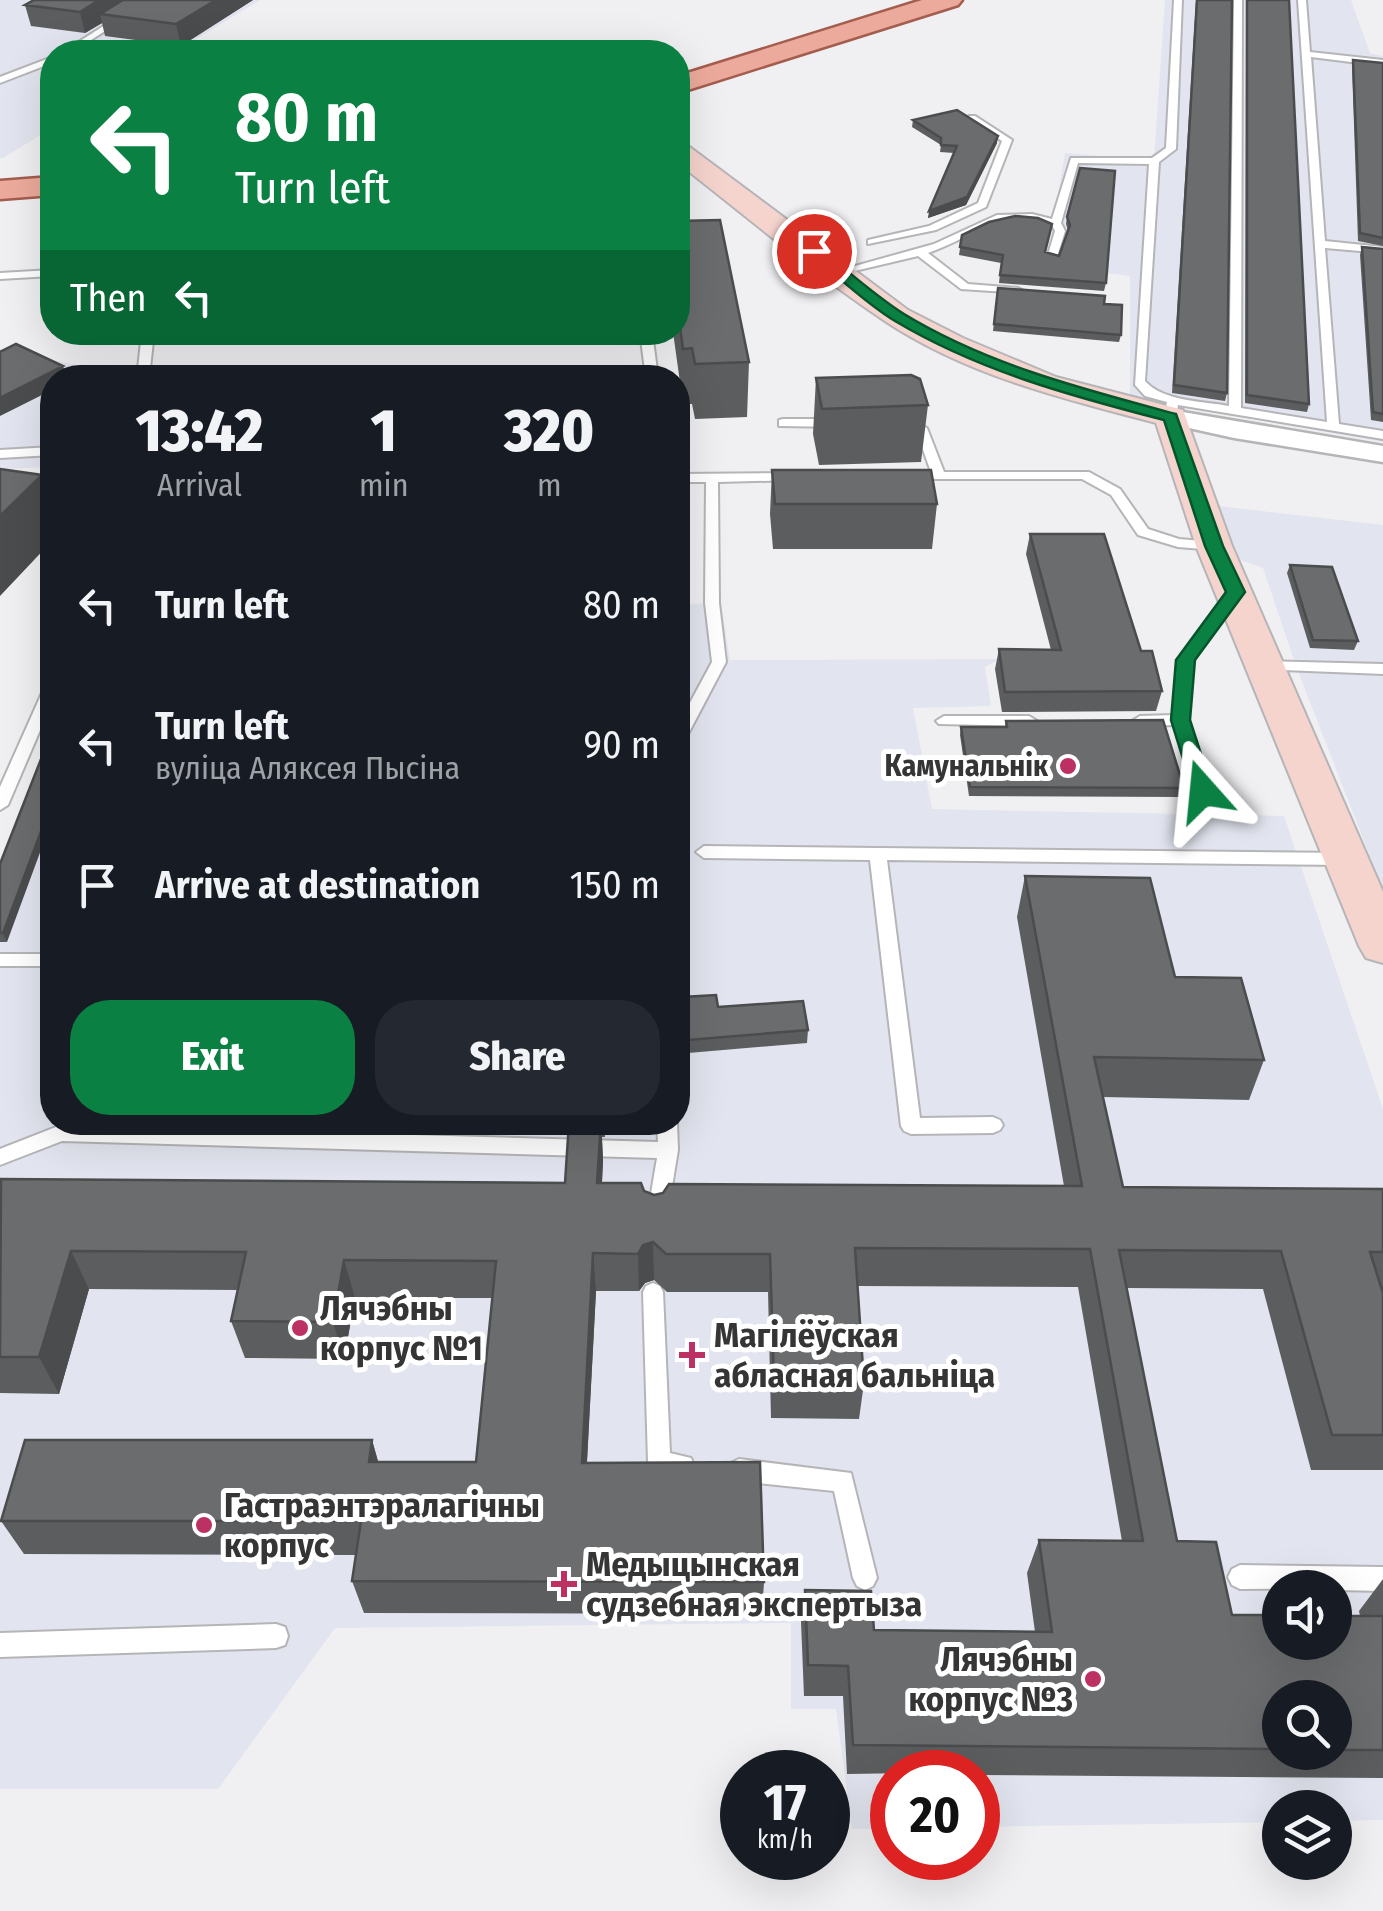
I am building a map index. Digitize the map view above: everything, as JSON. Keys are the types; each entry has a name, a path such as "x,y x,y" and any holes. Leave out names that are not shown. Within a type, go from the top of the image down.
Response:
{"main road":[{"path":"690,81 949,0"},
{"path":"690,160 898,316 952,345 1045,384 1172,408 1214,546 1383,946"},
{"path":"0,190 40,187"}],"street":[{"path":"1172,408 1234,432 1383,454"}],"lane":[{"path":"86,40 150,0"},
{"path":"1056,224 1074,160 1154,161 1171,149 1178,0"},
{"path":"1235,410 1238,0"},
{"path":"1302,0 1333,426"},
{"path":"1307,54 1383,62"},
{"path":"0,80 40,65"},
{"path":"872,242 932,228 982,206 1007,140 972,118"},
{"path":"1154,161 1138,382 1172,408 1235,410 1383,435"},
{"path":"842,271 921,253 991,218 1041,218 1056,224 1060,232 1052,258"},
{"path":"1320,244 1383,250"},
{"path":"921,253 964,287 1035,292"},
{"path":"0,276 40,274"},
{"path":"783,423 854,423"},
{"path":"889,423 920,428 939,475"},
{"path":"0,454 40,452"},
{"path":"886,476 1084,475 1106,482 1126,501 1144,532 1178,543 1214,546"},
{"path":"690,478 814,477"},
{"path":"690,716 719,662 712,603 712,479"},
{"path":"1203,791 1180,720 1186,660 1236,592"},
{"path":"1264,666 1383,669"},
{"path":"1,801 40,713"},
{"path":"1117,721 1180,720"},
{"path":"944,721 1040,721"},
{"path":"704,852 1347,858"},
{"path":"878,854 911,1126 993,1125"},
{"path":"0,960 40,960"},
{"path":"0,1157 57,1135"},
{"path":"133,1135 668,1150"},
{"path":"656,1222 667,1135"},
{"path":"653,1292 658,1462 843,1480 866,1578"},
{"path":"1240,1577 1383,1579"},
{"path":"0,1645 276,1636"}],"shaded area":[{"path":"0,0 260,0 195,40 40,40 40,135 0,158"},
{"path":"1165,0 1351,0 1370,53 1383,56 1383,442 1130,397 1130,276 1046,266 1065,153 1154,160"},
{"path":"0,349 76,365 40,365 40,467 0,469"},
{"path":"1218,506 1383,525 1383,890 1296,666 1263,568 1234,558"},
{"name":"Магілёўская абласная бальніца","path":"721,603 730,660 1000,659 985,667 991,706 913,708 932,809 1284,816 1383,1109 1383,1820 1352,1821 1352,1790 1262,1790 1262,1822 1000,1827 1000,1750 870,1750 870,1829 852,1829 850,1750 841,1750 836,1709 791,1709 791,1623 335,1628 218,1789 0,1789 0,859 40,761 40,1135 690,1135 690,604"}],"building":[{"path":"34,0 99,0 80,12 25,5"},
{"path":"123,0 216,0 176,24 100,14"},
{"path":"1197,0 1232,0 1227,393 1174,385"},
{"path":"1247,0 1289,0 1309,404 1247,395"},
{"path":"1353,60 1383,63 1383,238 1360,233"},
{"path":"957,110 998,136 967,197 929,211 957,146 941,145 941,138 913,120"},
{"path":"1080,168 1115,171 1106,283 1000,275 1003,255 960,247 962,235 989,222 1015,216 1038,218 1052,224 1045,252 1059,256 1070,225 1067,217"},
{"path":"720,220 749,362 695,364 692,348 683,349 682,345 690,345 690,221"},
{"path":"1362,247 1383,249 1383,414 1373,412"},
{"path":"998,288 1105,296 1104,304 1122,305 1121,335 994,324"},
{"path":"16,344 61,365 40,365 40,378 0,398 0,352"},
{"path":"911,375 920,379 928,405 822,409 816,378"},
{"path":"0,469 40,475 40,477 0,516"},
{"path":"772,470 931,470 937,504 775,504"},
{"path":"1030,534 1104,534 1141,651 1152,651 1162,691 1005,692 999,649 1061,650"},
{"path":"1290,565 1332,567 1358,641 1313,640"},
{"name":"Камунальнік","path":"1163,720 1184,788 970,787 961,727 1007,727 1006,721"},
{"path":"40,762 40,834 3,933 0,864"},
{"path":"1025,876 1150,878 1175,977 1241,978 1264,1060 1094,1057 1123,1187 1383,1189 1383,1252 1370,1252 1383,1293 1383,1435 1332,1435 1281,1251 1119,1250 1177,1541 1216,1542 1232,1615 1262,1615 1262,1660 1352,1660 1352,1616 1383,1616 1383,1750 1352,1750 1352,1680 1262,1680 1262,1749 853,1745 848,1666 808,1665 805,1590 871,1591 874,1630 1052,1632 1039,1540 1143,1541 1090,1249 855,1248 864,1383 774,1382 770,1254 666,1254 653,1242 643,1245 638,1254 593,1253 582,1463 760,1462 764,1582 352,1581 361,1521 1,1521 25,1440 372,1440 369,1462 476,1462 496,1261 344,1260 333,1322 231,1321 246,1252 71,1251 39,1357 0,1357 1,1179 565,1183 568,1135 600,1135 597,1183 641,1183 644,1191 654,1195 663,1193 669,1184 1082,1186"},
{"path":"716,995 718,1007 803,1001 808,1030 690,1040 690,997"}],"place":[{"name":"Камунальнік","path":"1068,766"},
{"name":"Лячэбны корпус №1","path":"300,1328"},
{"name":"Магілёўская абласная бальніца","path":"692,1355"},
{"name":"Гастраэнтэралагічны корпус","path":"204,1525"},
{"name":"Медыцынская судзебная экспертыза","path":"564,1584"},
{"name":"Лячэбны корпус №3","path":"1093,1679"}],"route":[{"path":"814,251 898,316 952,345 1045,384 1171,417 1214,546 1236,592 1186,660 1180,720 1203,791"}]}
